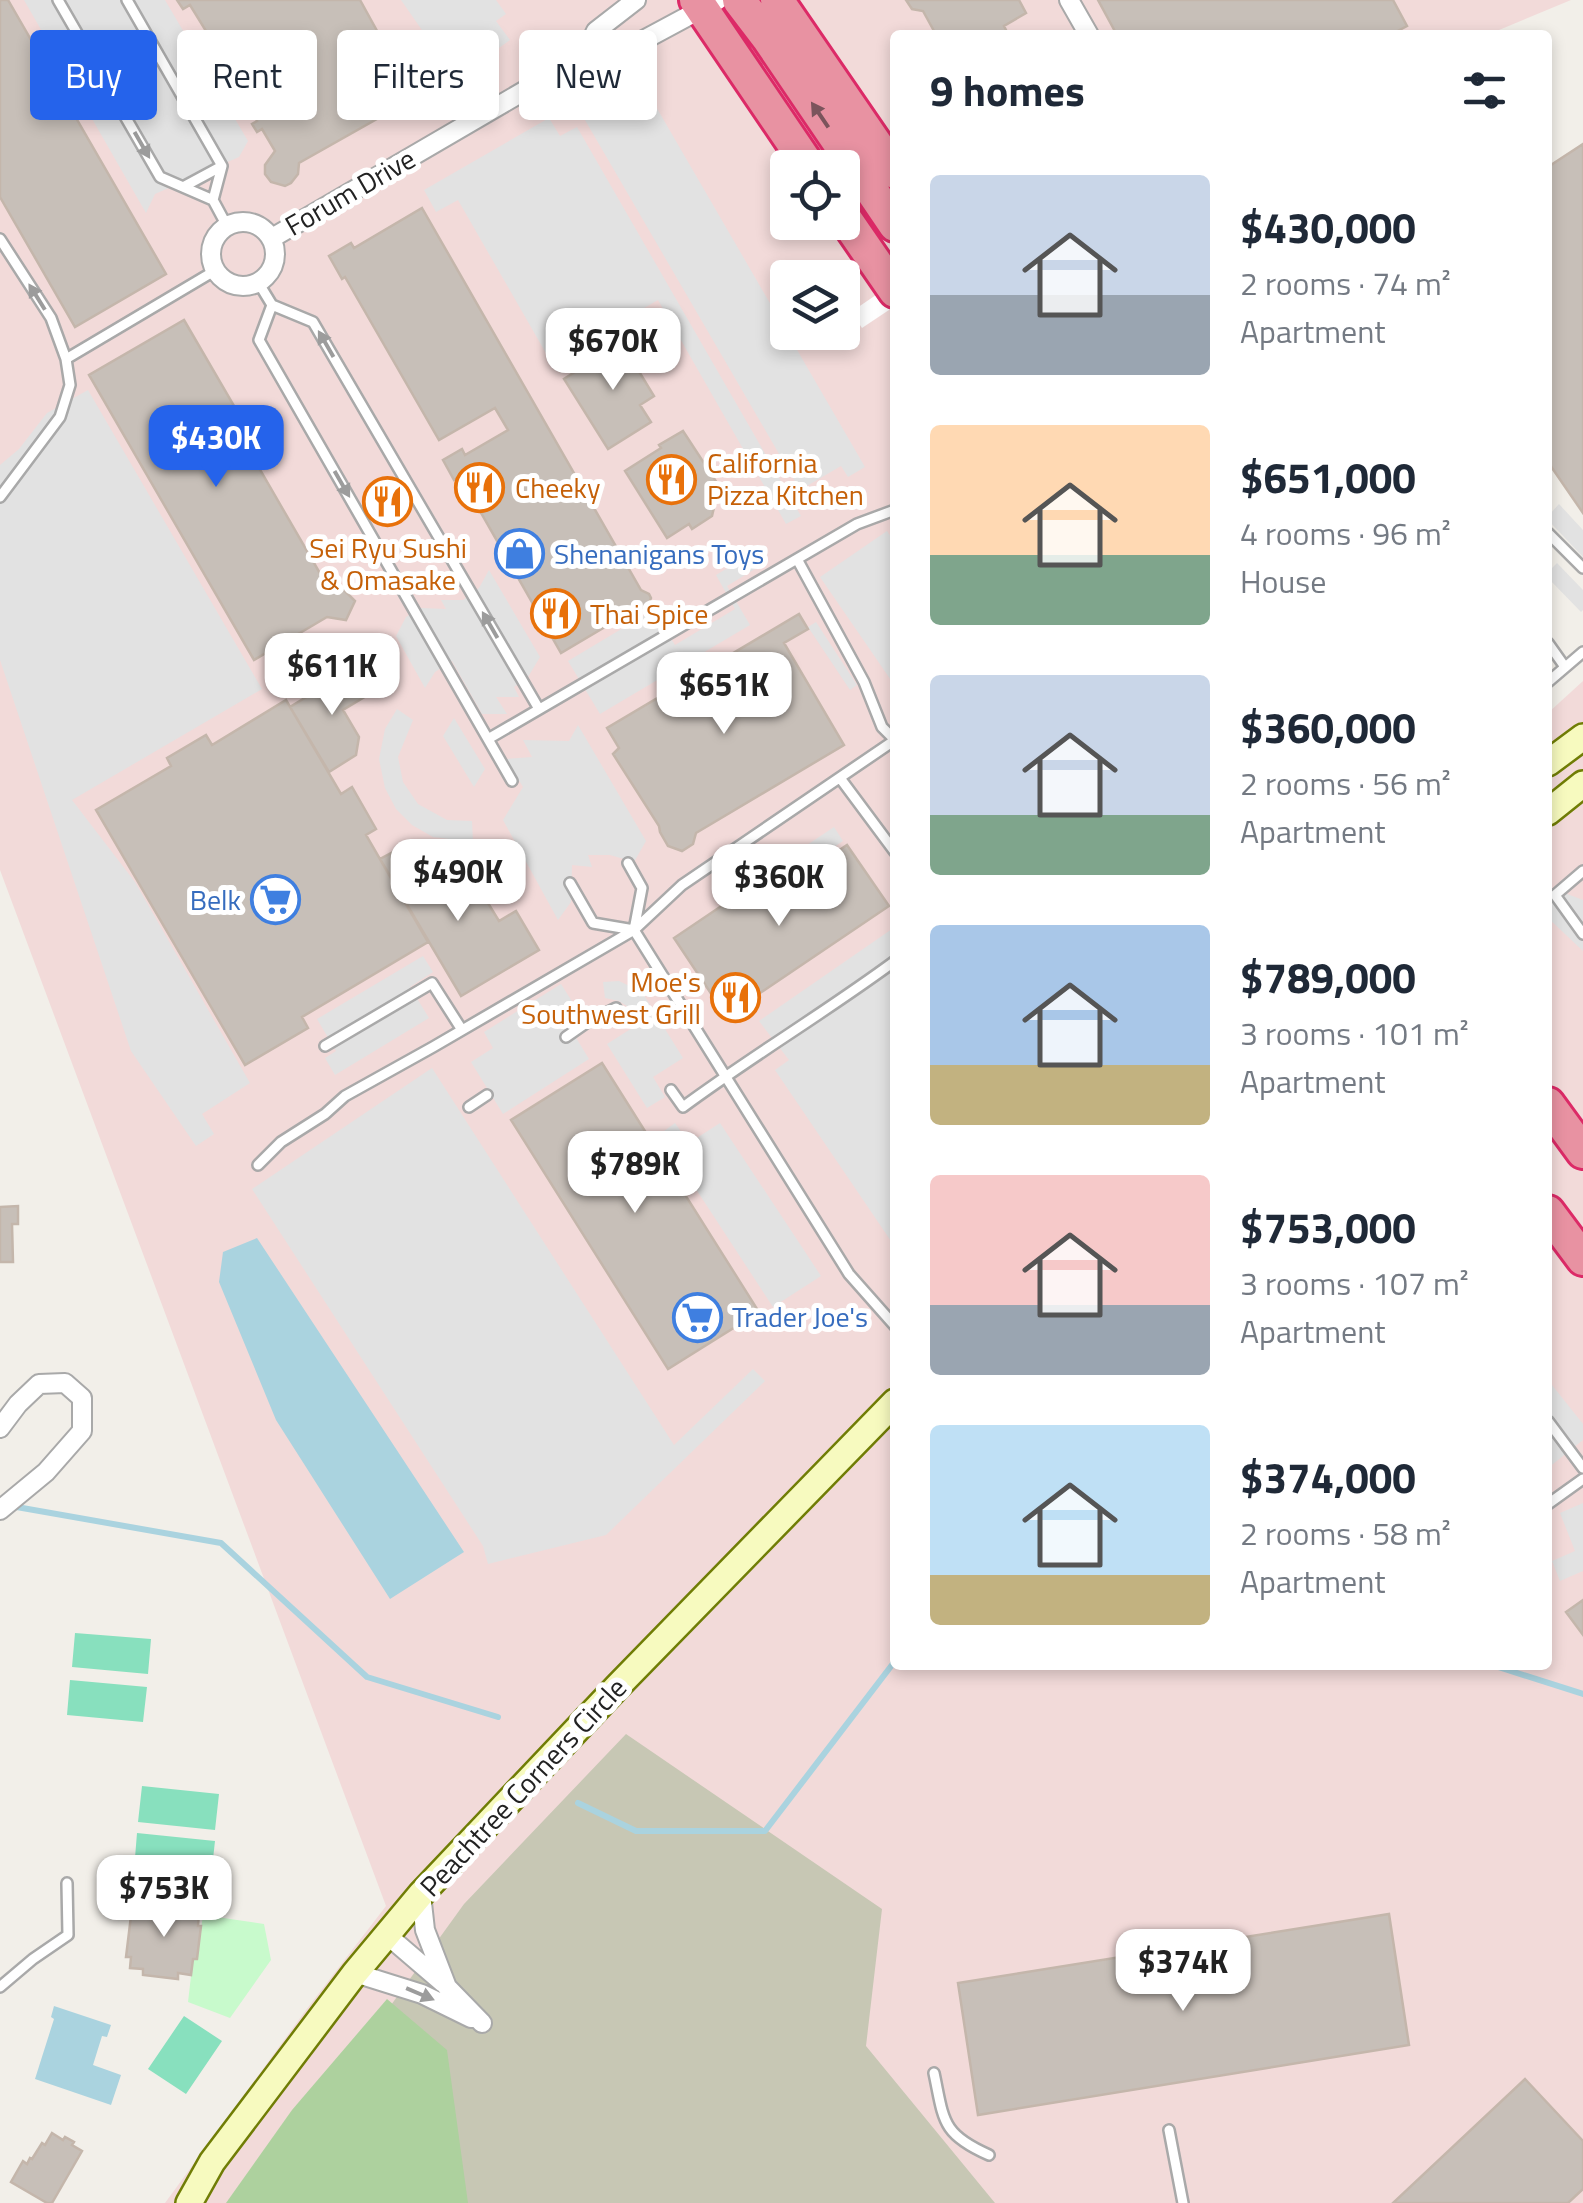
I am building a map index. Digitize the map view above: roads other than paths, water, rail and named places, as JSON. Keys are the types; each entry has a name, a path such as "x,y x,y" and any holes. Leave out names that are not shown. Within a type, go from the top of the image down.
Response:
{"highway":[{"path":"739,0 890,218"},
{"path":"777,0 890,165"},
{"path":"706,3 799,150"},
{"path":"860,240 890,284"},
{"path":"1552,1109 1583,1152"}],"street":[{"name":"Forum Drive","path":"596,30 636,0"},
{"path":"1069,0 1085,30"},
{"name":"Forum Drive","path":"657,31 706,3"},
{"name":"Forum Drive","path":"272,238 519,94"},
{"path":"247,222 272,238 272,268 258,282 239,286 216,270 214,241 227,226 247,222"},
{"path":"1552,760 1583,736"},
{"path":"1552,809 1583,784"},
{"path":"0,1428 38,1384 65,1383 82,1398 82,1431 46,1472 0,1510"},
{"name":"Peachtree Corners Circle","path":"189,2203 212,2162 355,1973 421,1894 890,1407"},
{"path":"421,1894 425,1930 447,1987"},
{"path":"355,1973 422,1994 482,2023 387,1935"}],"lane":[{"path":"58,0 160,177 213,200 227,226"},
{"path":"127,0 222,166 213,200"},
{"path":"183,187 222,166"},
{"path":"0,239 50,318 66,359 70,385 60,418 0,497"},
{"path":"66,359 216,270"},
{"path":"258,282 272,305 313,322 539,710"},
{"path":"272,305 260,340 512,780"},
{"path":"488,739 857,524 890,513"},
{"path":"1552,537 1583,568"},
{"path":"798,559 864,682 882,727 890,735"},
{"path":"1552,649 1565,667"},
{"path":"1552,678 1583,652"},
{"path":"258,1165 281,1142 345,1096 634,930 682,885 890,743"},
{"path":"840,778 890,845"},
{"path":"628,863 642,888 634,930 849,1274 890,1320"},
{"path":"1583,871 1555,895 1583,934"},
{"path":"570,883 593,923 634,930"},
{"path":"671,1090 683,1107 890,965"},
{"path":"325,1046 432,984 462,1030"},
{"path":"566,1037 616,1008"},
{"path":"468,1107 487,1096"},
{"path":"1552,1426 1583,1468"},
{"path":"1552,1501 1583,1479"},
{"path":"0,1987 68,1935 67,1883"},
{"path":"934,2072 944,2123 962,2143 988,2154"},
{"path":"1169,2130 1183,2203"}],"water":[{"path":"257,1238 464,1552 390,1599 276,1420 219,1282 223,1252"},
{"path":"54,2006 111,2025 107,2037 102,2036 93,2065 121,2075 111,2105 35,2079 54,2019"}],"waterway":[{"path":"11,1506 221,1543 367,1677 498,1717"},
{"path":"578,1803 636,1831 765,1831 890,1668"},
{"path":"1508,1670 1583,1694"}],"place":[{"name":"California Pizza Kitchen","path":"672,479"},
{"name":"Cheeky","path":"480,488"},
{"name":"Sei Ryu Sushi & Omasake","path":"388,501"},
{"name":"Shenanigans Toys","path":"519,554"},
{"name":"Thai Spice","path":"555,614"},
{"name":"Belk","path":"276,900"},
{"name":"Moe's Southwest Grill","path":"736,998"},
{"name":"Trader Joe's","path":"697,1317"}]}
